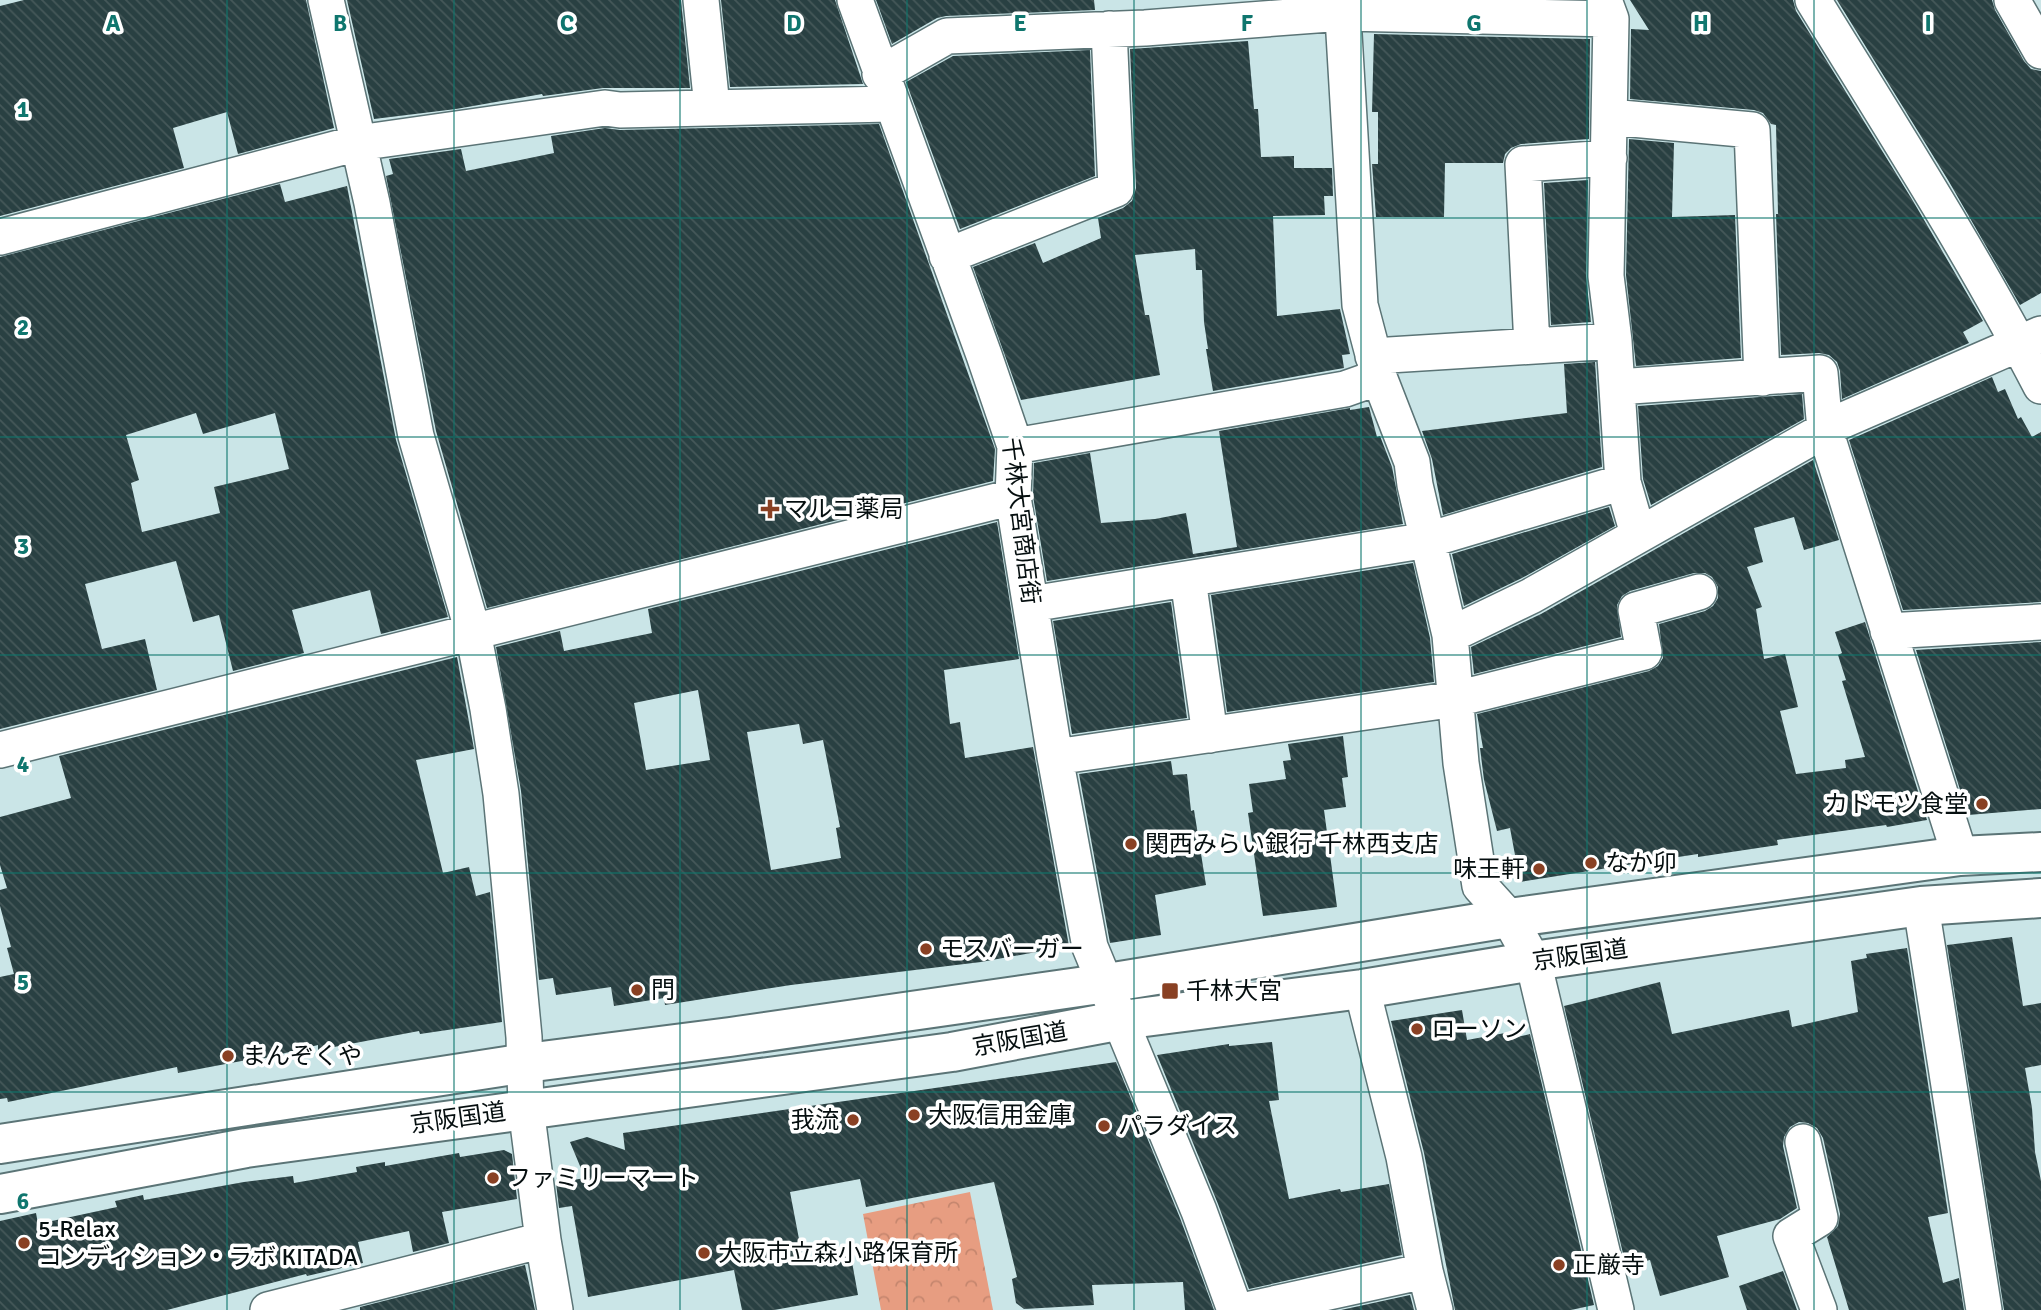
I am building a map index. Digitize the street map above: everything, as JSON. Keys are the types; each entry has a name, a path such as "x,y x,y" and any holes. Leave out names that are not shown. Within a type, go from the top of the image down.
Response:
{"highway":[{"name":"京阪国道","path":"0,1144 526,1063 1107,983 1509,918 1960,856 2041,852"},
{"name":"京阪国道","path":"0,1194 246,1148 952,1052 1122,1020 1362,989 1532,961 1921,906 2041,898"}],"street":[{"path":"326,0 372,203 416,436 473,632 488,709 501,794 526,1063 526,1108 555,1310"},
{"path":"701,0 712,107"},
{"name":"千林大宮商店街","path":"855,0 1015,446 1013,497 1055,757 1090,947 1122,1020 1178,1134 1235,1310"},
{"path":"1813,0 1953,229 2030,338 2041,386"},
{"path":"2012,0 2041,51"},
{"path":"0,237 358,143 605,108 620,110 712,107 886,89 947,36 1109,29 1210,11 1343,7 1608,9 1610,117 1606,276 1614,341 1623,482 1638,534"},
{"path":"1343,7 1360,305 1376,367 1412,462 1450,635 1461,763 1480,886 1509,918 1532,961 1616,1310"},
{"path":"947,256 1116,189 1109,29"},
{"path":"1610,117 1752,130 1762,378"},
{"path":"1532,346 1523,164 1609,158"},
{"path":"1450,635 1531,596 1825,430 2030,338"},
{"path":"1015,446 1345,389 1376,367 1532,346 1614,341"},
{"path":"1617,387 1820,373 1825,430 1960,856"},
{"path":"1031,604 1428,540 1623,482"},
{"path":"0,750 1013,497"},
{"path":"1188,579 1210,735"},
{"path":"1055,757 1456,699 1644,652 1636,610 1699,592"},
{"path":"1888,631 2041,622"},
{"path":"1921,906 1984,1310"},
{"path":"1362,989 1404,1157 1435,1310"},
{"path":"1802,1142 1820,1218 1791,1236 1819,1310"},
{"path":"268,1310 543,1240"},
{"path":"1245,1310 1425,1270"}],"green space":[{"path":"970,1192 993,1310 881,1310 863,1214"}],"building":[{"path":"24,0 306,0 334,128 238,154 227,112 173,128 184,168 0,216 0,6"},
{"path":"347,0 681,0 690,88 603,88 542,94 456,109 374,119"},
{"path":"721,0 835,0 863,84 730,87"},
{"path":"876,0 1094,0 1095,10 946,16 937,18 892,44"},
{"path":"1630,0 1793,0 1796,11 1983,321 1963,332 1969,343 1842,399 1840,371 1837,362 1829,355 1781,355 1776,125 1771,124 1763,113 1754,110 1630,99 1631,29 1649,30"},
{"path":"1837,0 1992,0 2024,61 2031,69 2041,71 2041,293 2020,305 1948,180"},
{"path":"1374,34 1590,39 1589,139 1521,144 1505,154 1503,163 1445,163 1444,217 1376,217 1372,164 1378,164 1378,112 1372,112"},
{"path":"1248,41 1254,109 1258,109 1261,157 1294,156 1294,168 1332,168 1333,196 1324,196 1325,215 1273,216 1277,316 1340,309 1350,354 1342,355 1344,368 1213,391 1206,349 1202,270 1196,270 1195,249 1135,255 1145,315 1149,315 1160,375 1021,400 973,267 1035,243 1043,263 1101,238 1098,218 1123,208 1132,201 1136,188 1130,49"},
{"path":"1090,50 1095,176 960,229 906,82 953,56"},
{"path":"879,124 995,449 993,481 487,608 436,431 386,176 393,174 389,159 461,149 466,171 554,153 551,136 605,128 620,130"},
{"path":"1629,139 1674,143 1672,217 1735,215 1741,358 1636,366 1626,275"},
{"path":"1588,180 1586,276 1591,322 1551,325 1544,183"},
{"path":"280,184 285,202 347,186 396,440 448,617 381,634 370,590 292,610 304,653 233,671 219,615 193,622 176,561 85,584 102,649 145,639 157,690 0,729 0,257","holes":["196,413 203,434 275,413 289,469 214,487 220,513 142,532 131,483 139,480 126,435"]},
{"path":"1595,362 1602,467 1443,515 1432,459 1422,431 1567,413 1564,364"},
{"path":"1992,377 1998,392 2005,389 2018,419 2021,417 2032,437 2041,432 2041,602 1903,610 1849,440"},
{"path":"1802,394 1804,419 1651,505 1643,479 1638,406"},
{"path":"1369,407 1377,437 1380,436 1392,467 1403,524 1047,581 1033,496 1034,463 1090,453 1101,523 1155,519 1186,513 1193,554 1237,547 1219,431"},
{"path":"1813,460 1839,540 1804,550 1794,517 1754,528 1763,562 1747,567 1762,607 1756,609 1764,659 1785,654 1798,707 1780,711 1796,774 1846,768 1845,760 1865,757 1842,681 1846,680 1838,655 1842,653 1835,632 1865,622 1927,820 1777,840 1778,845 1698,857 1698,854 1520,882 1510,828 1497,831 1484,780 1480,748 1483,748 1477,714 1649,671 1658,666 1663,658 1659,624 1705,611 1713,606 1718,598 1718,587 1712,577 1705,573 1694,573 1630,591 1622,596 1617,605 1621,637 1474,674 1471,647 1541,614"},
{"path":"1609,507 1615,526 1522,578 1464,606 1452,554"},
{"path":"997,522 1019,659 944,670 950,724 960,722 965,758 1033,747 1069,946 981,962 791,985 665,1005 664,998 614,1006 611,987 556,995 553,978 539,980 521,791 496,647 560,631 564,651 652,633 648,609","holes":["698,690 710,760 646,770 634,703","799,724 803,744 823,740 840,827 836,828 841,858 771,870 747,732"]},
{"path":"1413,563 1430,638 1434,682 1227,712 1211,595"},
{"path":"1171,602 1187,718 1072,734 1053,621"},
{"path":"2041,642 2041,809 1968,815 1916,650"},
{"path":"457,657 474,749 416,760 443,873 469,867 476,896 490,892 502,1022 420,1034 419,1031 318,1050 318,1045 257,1060 178,1073 177,1067 8,1102 7,1098 0,1099 0,977 14,974 7,948 11,947 0,906 0,890 7,888 0,865 0,817 71,798 59,756"},
{"path":"1343,736 1348,777 1342,778 1346,807 1324,810 1337,907 1263,916 1248,813 1253,812 1249,784 1286,779 1283,761 1291,760 1288,744"},
{"path":"1171,761 1173,775 1187,774 1191,811 1194,810 1206,885 1155,895 1161,935 1110,943 1079,774"},
{"path":"2012,937 2023,1006 2041,1003 2041,1065 2025,1068 2041,1181 2041,1310 2004,1310 1947,945"},
{"path":"1907,948 1948,1213 1928,1217 1943,1283 1959,1278 1964,1310 1849,1310 1827,1237 1838,1226 1840,1214 1823,1138 1817,1128 1799,1122 1790,1127 1784,1137 1783,1146 1797,1208 1780,1219 1717,1236 1729,1277 1660,1296 1650,1260 1626,1266 1564,1006 1660,982 1672,1034 1789,1010 1792,1027 1858,1012 1851,961 1867,958 1866,954"},
{"path":"1462,1010 1467,1040 1516,1031 1517,1037 1530,1034 1594,1305 1571,1310 1455,1310 1424,1153 1391,1021"},
{"path":"1272,1042 1279,1100 1269,1101 1289,1199 1340,1189 1341,1192 1389,1184 1402,1255 1249,1289 1218,1204 1157,1055 1229,1044"},
{"path":"1116,1062 1180,1218 1214,1310 1185,1310 1183,1282 1092,1285 1094,1305 1024,1309 1016,1303 1012,1279 1017,1277 994,1182 866,1207 860,1179 790,1192 803,1260 850,1251 858,1295 774,1310 742,1310 734,1270 588,1297 572,1206 559,1208 556,1183 585,1178 570,1142 587,1137 625,1150 623,1133"},
{"path":"504,1150 512,1154 517,1199 442,1212 449,1243 413,1252 409,1231 358,1242 363,1263 307,1276 306,1274 167,1310 0,1310 0,1221 36,1213 38,1224 117,1207 115,1201 143,1195 144,1200 293,1176 294,1183 357,1172 356,1167 385,1162 385,1166 459,1153 460,1157"},
{"path":"525,1265 535,1310 360,1310 360,1307"},
{"path":"1783,1271 1797,1310 1747,1310 1739,1286"},
{"path":"1410,1295 1414,1310 1341,1310"}],"place":[{"name":"マルコ薬局","path":"770,509"},
{"name":"カドモツ食堂","path":"1982,804"},
{"name":"関西みらい銀行 千林西支店","path":"1131,844"},
{"name":"なか卯","path":"1591,863"},
{"name":"味王軒","path":"1539,869"},
{"name":"モスバーガー","path":"926,949"},
{"name":"門","path":"637,990"},
{"name":"千林大宮","path":"1170,991"},
{"name":"ローソン","path":"1417,1029"},
{"name":"まんぞくや","path":"228,1056"},
{"name":"大阪信用金庫","path":"914,1115"},
{"name":"我流","path":"853,1120"},
{"name":"パラダイス","path":"1104,1126"},
{"name":"ファミリーマート","path":"493,1178"},
{"name":"5-Relax コンディション・ラボ KITADA","path":"24,1243"},
{"name":"大阪市立森小路保育所","path":"704,1253"},
{"name":"正厳寺","path":"1559,1265"}]}
